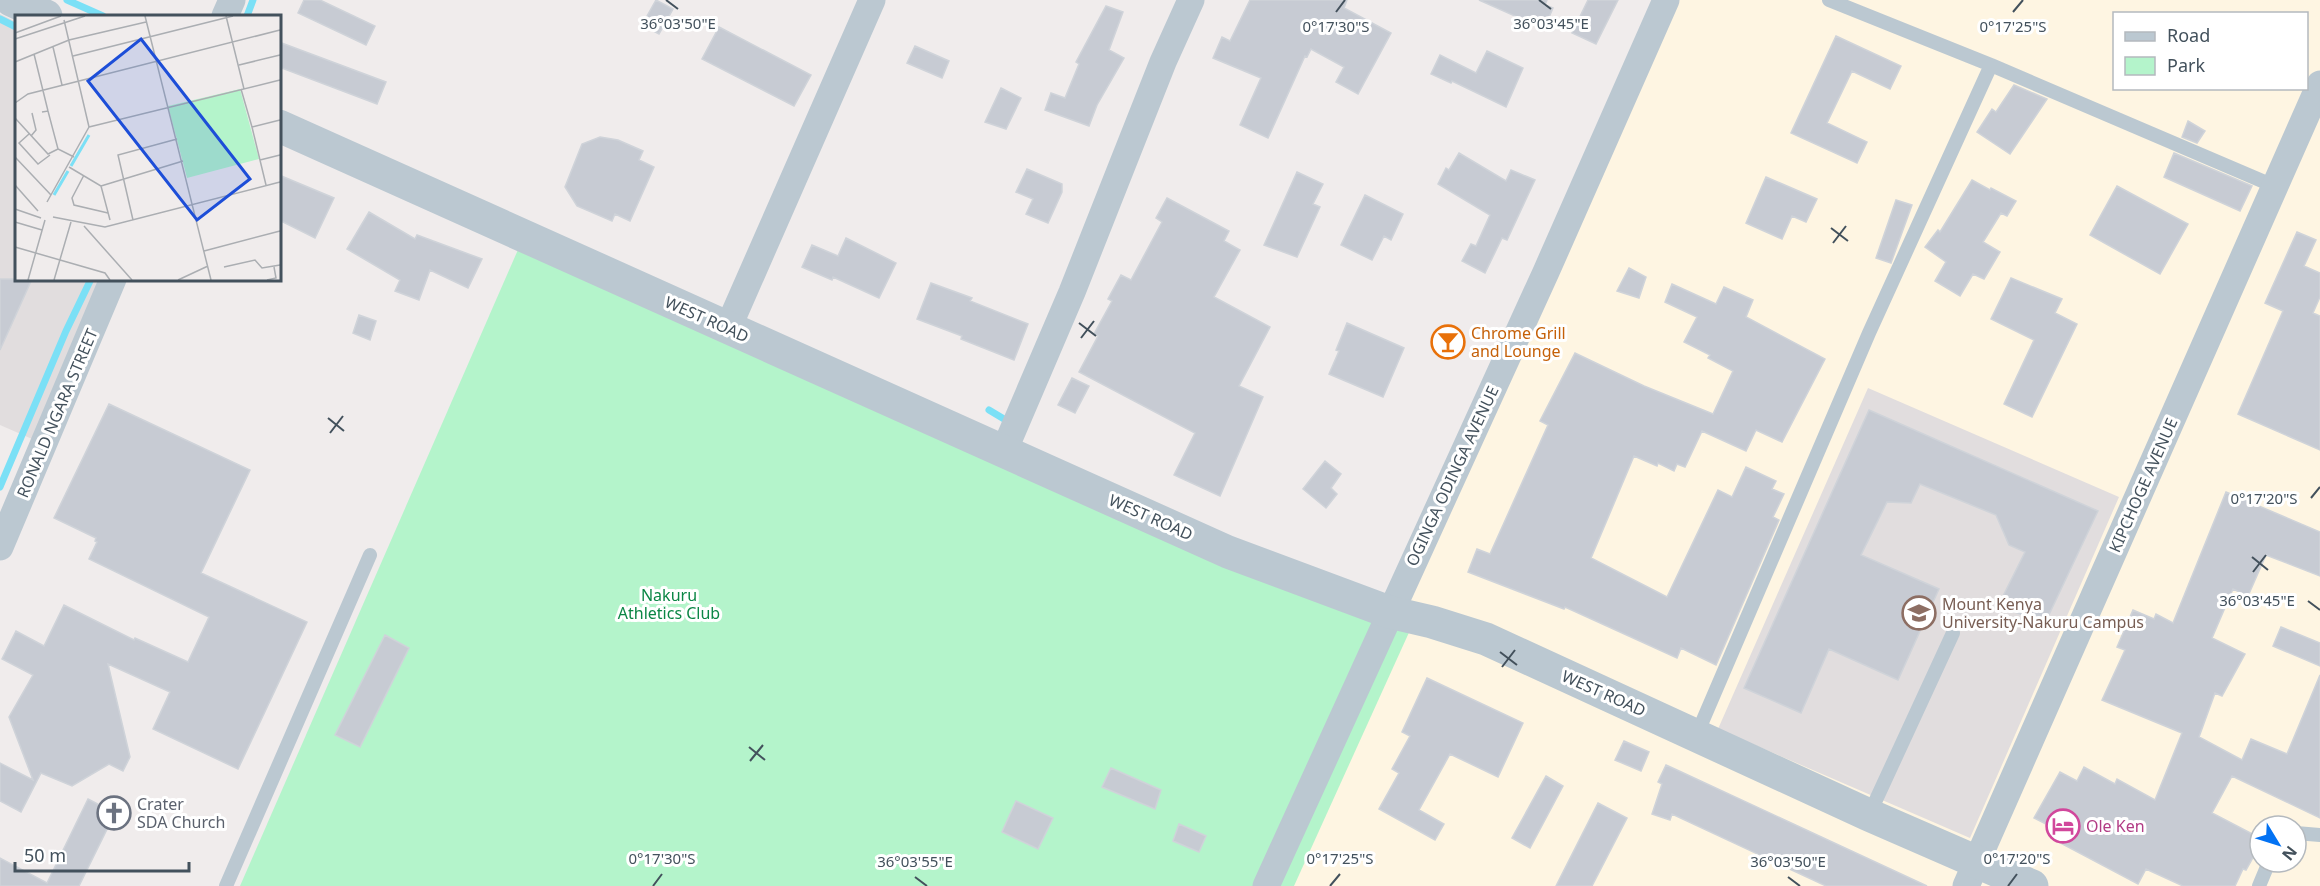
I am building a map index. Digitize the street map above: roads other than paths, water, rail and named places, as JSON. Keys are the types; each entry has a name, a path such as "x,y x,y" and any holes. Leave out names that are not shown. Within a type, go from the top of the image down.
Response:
{"street":[{"path":"11,0 44,15"},
{"path":"225,15 232,0"},
{"path":"728,328 872,0"},
{"path":"1004,451 1072,292 1163,62 1191,0"},
{"name":"OGINGA ODINGA AVENUE","path":"1266,886 1541,283 1666,0"},
{"name":"KIPCHOGE AVENUE","path":"1972,874 2320,84"},
{"name":"WEST ROAD","path":"280,126 1228,552 1389,612 1432,622 1486,639 1869,815 1972,874 2032,886"},
{"name":"RONALD NGARA STREET","path":"0,547 113,280"}],"lane":[{"path":"1829,0 1991,65 2274,186"},
{"path":"1697,734 1869,333 1991,65"},
{"path":"226,886 370,555"},
{"path":"1869,815 1953,633"}],"waterway":[{"path":"67,0 101,15"},
{"path":"247,15 253,0"},
{"path":"0,19 15,26"},
{"path":"0,487 66,331 91,280"},
{"path":"989,410 1009,422"}],"place":[{"name":"Chrome Grill and Lounge","path":"1448,342"},
{"name":"Mount Kenya University-Nakuru Campus","path":"1919,613"},
{"name":"Crater SDA Church","path":"114,813"},
{"name":"Ole Ken","path":"2063,826"}],"park label":[{"name":"Nakuru Athletics Club","path":"669,604"}]}
